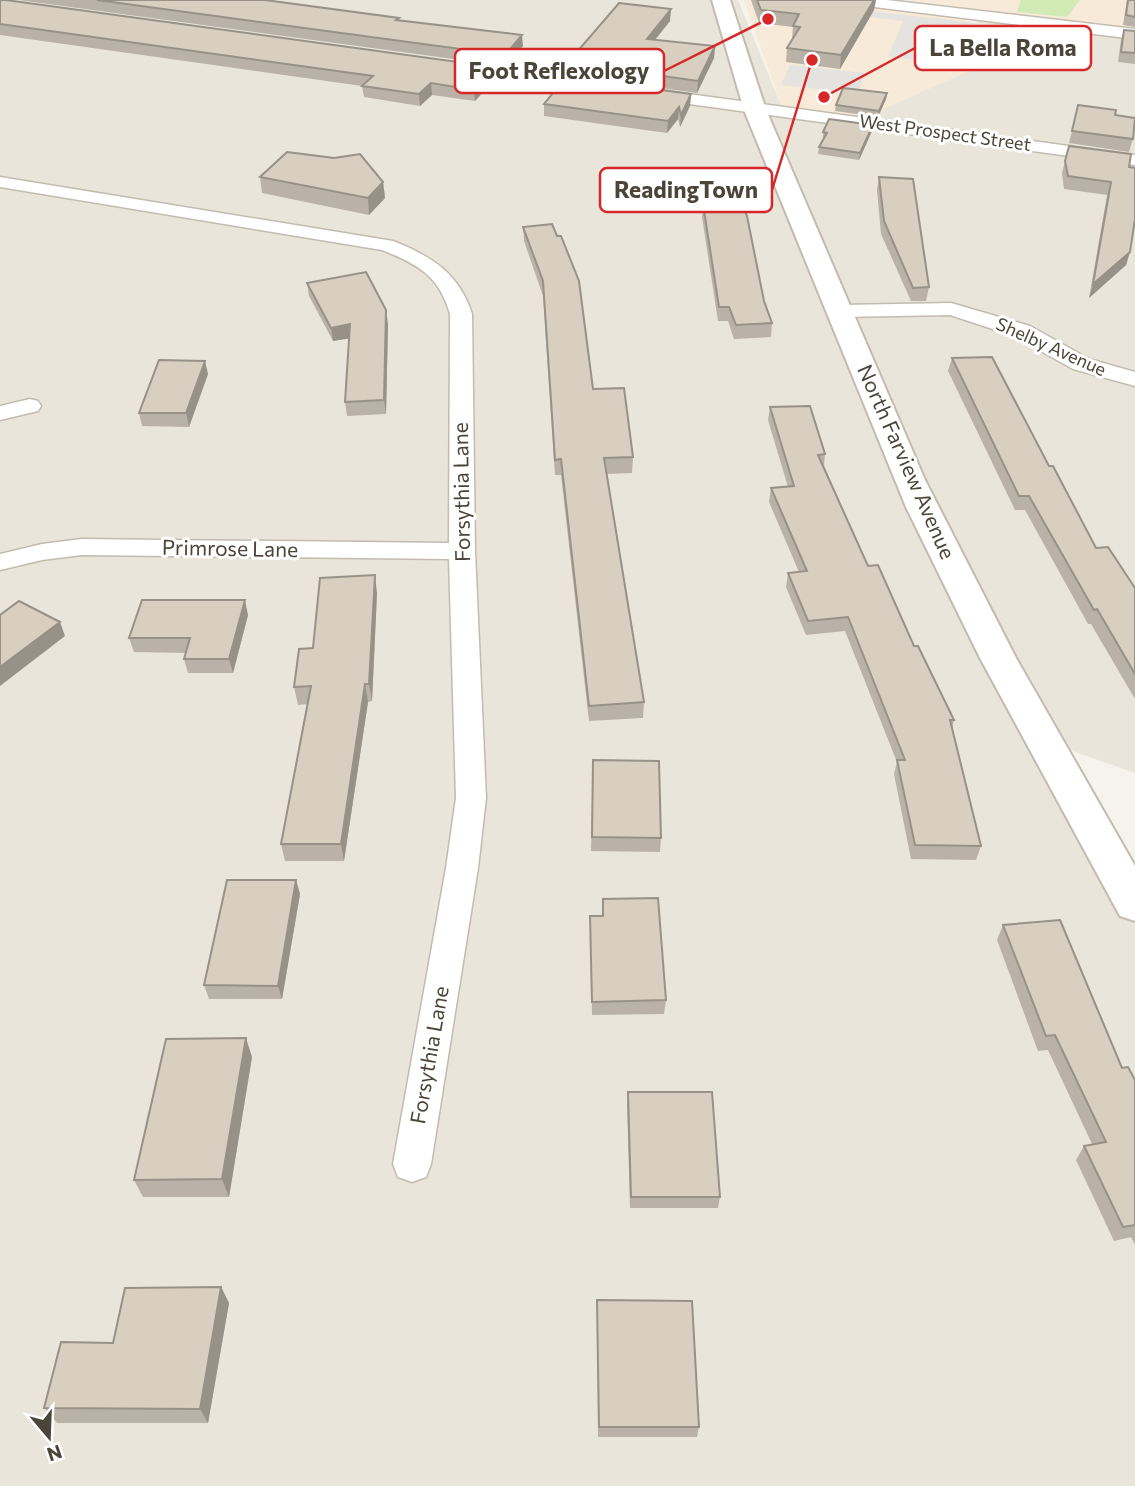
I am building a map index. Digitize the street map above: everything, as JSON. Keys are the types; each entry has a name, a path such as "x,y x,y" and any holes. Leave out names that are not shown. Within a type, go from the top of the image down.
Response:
{"street":[{"name":"North Farview Avenue","path":"721,0 755,107 922,508 1042,741 1135,904"},
{"path":"850,0 1135,34"},
{"name":"West Prospect Street","path":"440,65 1135,160"},
{"name":"Forsythia Lane","path":"0,182 386,245 411,254 433,267 458,297 461,314 462,551 471,798 462,868 412,1164"},
{"name":"Shelby Avenue","path":"842,311 951,309 1022,331 1081,364 1135,379"},
{"path":"0,413 30,406"},
{"name":"Primrose Lane","path":"0,562 42,552 82,547 462,551"}],"shaded area":[{"path":"0,0 710,0 747,88 719,0 738,0 783,110 967,72 978,15 1135,34 1135,773 1044,741 1135,904 1135,1486 0,1486"},
{"path":"744,0 804,0 966,18 967,72 857,121 783,110"},
{"path":"905,0 1135,0 1135,28"},
{"path":"836,7 976,23 962,65 888,57 903,21 833,13"},
{"path":"790,65 865,73 858,93 781,85"}],"green space":[{"path":"1021,0 1080,0 1067,17 1017,12"}],"building":[{"path":"0,0 494,67 474,90 431,83 419,94 362,86 373,76 0,24"},
{"path":"97,0 265,0 399,18 396,20 522,35 505,55"},
{"path":"757,0 874,0 841,55 787,48 800,27 793,26 799,14 761,10"},
{"path":"1128,0 1135,0 1135,17 1126,15"},
{"path":"619,3 671,9 647,39 715,46 698,81 577,64 585,54 576,53"},
{"path":"1124,30 1135,31 1135,53 1121,52"},
{"path":"566,77 691,94 681,115 679,107 668,121 544,104"},
{"path":"843,88 887,93 879,111 836,105"},
{"path":"1078,105 1116,110 1115,115 1135,118 1133,139 1072,131"},
{"path":"829,119 873,125 860,153 819,147 827,133 823,132"},
{"path":"1069,146 1131,154 1129,167 1135,168 1135,219 1130,252 1093,284 1111,182 1068,176 1065,161"},
{"path":"287,152 334,158 360,154 383,182 368,198 260,177"},
{"path":"879,177 913,179 929,287 913,288 884,221"},
{"path":"741,202 747,216 764,301 772,323 736,325 729,307 719,307 703,204"},
{"path":"552,224 557,236 561,236 579,281 593,389 624,388 633,457 604,458 644,702 589,706 561,459 555,460 543,281 523,227"},
{"path":"366,272 386,310 384,400 345,402 350,324 331,328 307,283"},
{"path":"992,357 1096,548 1108,547 1135,588 1135,674 1097,609 1094,610 1029,496 1019,496 952,358"},
{"path":"159,360 205,361 186,413 139,413"},
{"path":"810,406 825,454 818,455 868,566 878,565 914,646 918,646 954,720 950,720 981,846 915,845 897,760 905,760 848,617 808,621 788,573 807,571 771,488 794,486 770,407"},
{"path":"375,575 369,684 365,684 341,844 281,844 311,686 294,687 299,649 313,648 320,578"},
{"path":"142,600 245,600 229,659 184,659 190,638 129,638"},
{"path":"19,601 60,622 0,667 0,615"},
{"path":"593,760 659,761 661,838 592,837"},
{"path":"227,880 296,880 278,986 204,985"},
{"path":"658,898 666,1000 592,1002 590,916 603,916 603,899"},
{"path":"1060,920 1122,1068 1128,1067 1135,1080 1135,1225 1123,1227 1084,1146 1106,1142 1055,1035 1046,1036 1003,925"},
{"path":"246,1038 222,1179 134,1180 166,1039"},
{"path":"628,1092 712,1092 720,1197 631,1197"},
{"path":"221,1287 200,1409 44,1408 61,1342 113,1343 125,1288"},
{"path":"597,1300 692,1301 699,1427 599,1427"}],"place":[{"name":"Foot Reflexology","path":"768,19"},
{"name":"ReadingTown","path":"812,60"},
{"name":"La Bella Roma","path":"824,97"}]}
